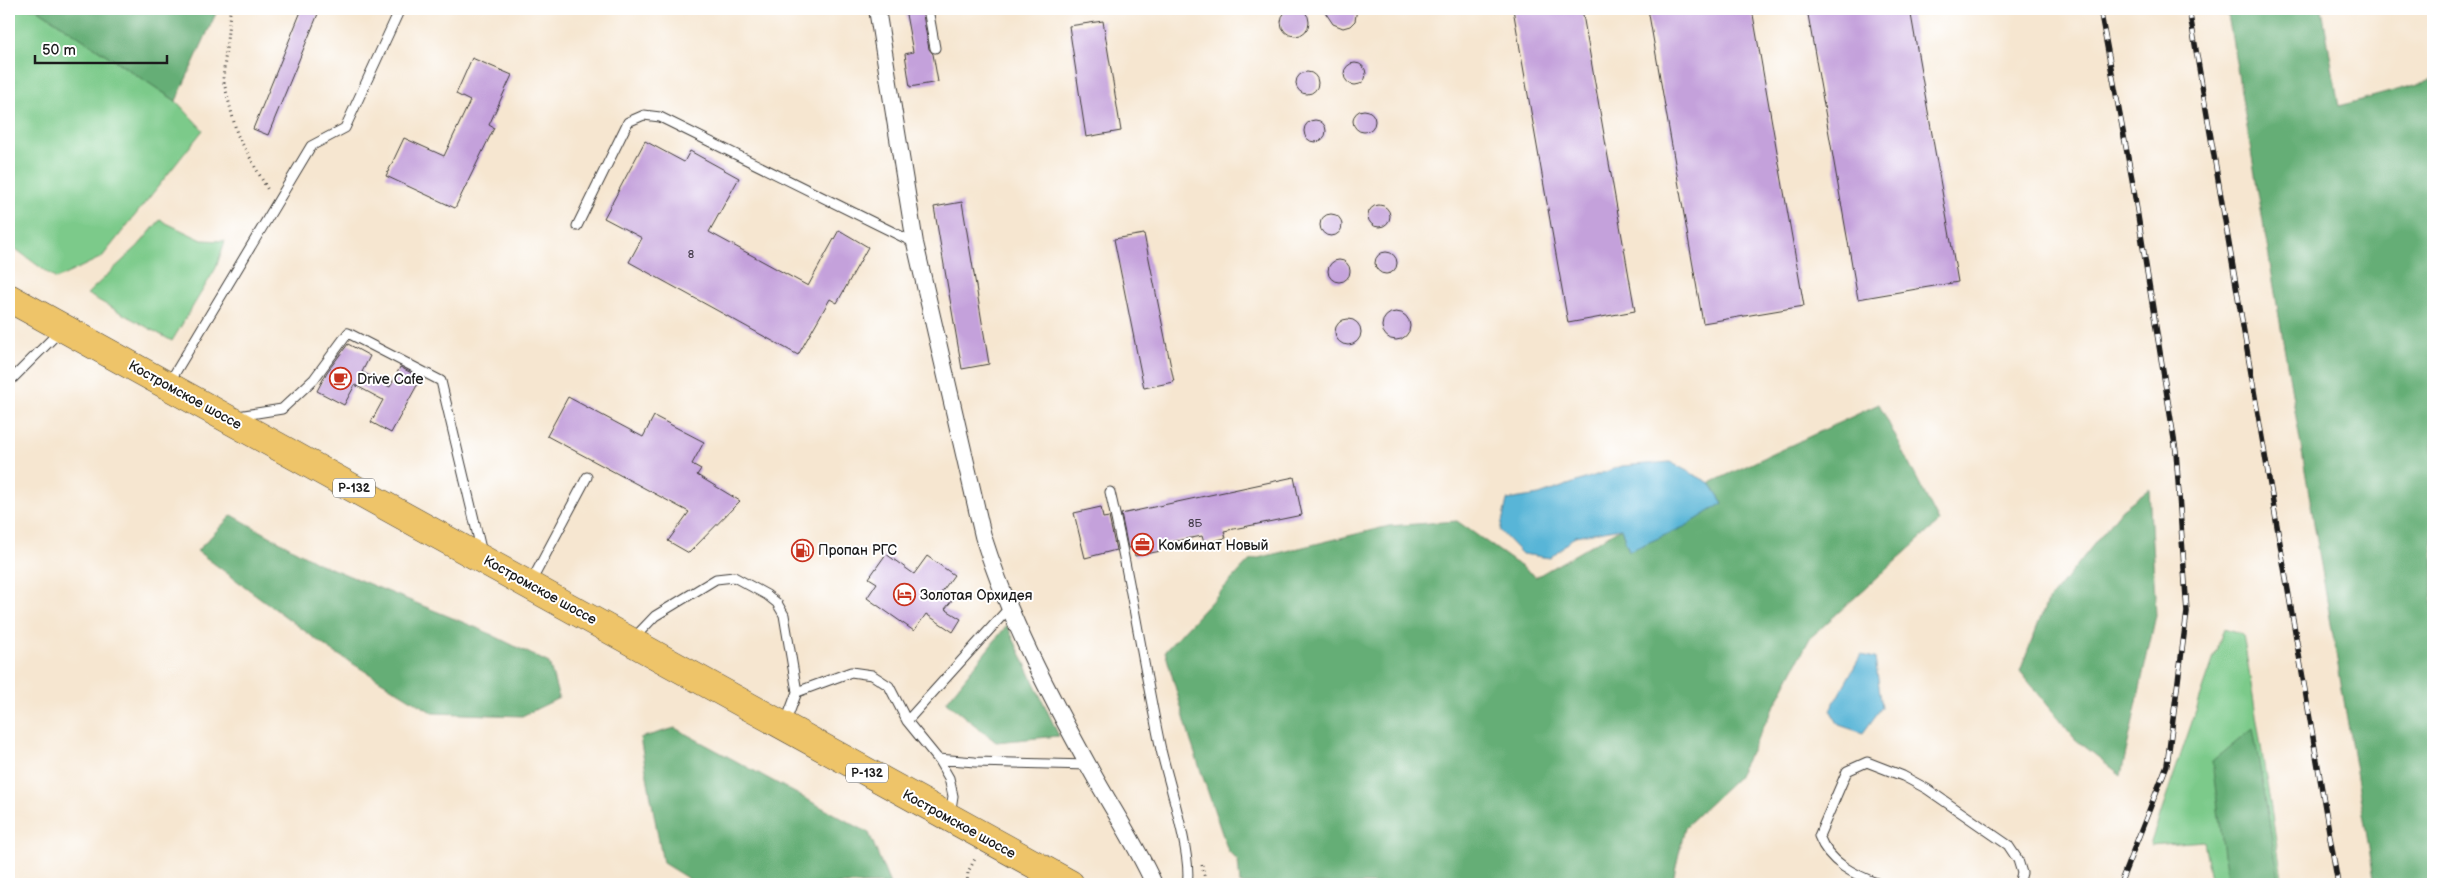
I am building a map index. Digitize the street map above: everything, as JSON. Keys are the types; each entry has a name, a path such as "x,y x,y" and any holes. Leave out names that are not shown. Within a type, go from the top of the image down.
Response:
{"highway":[{"name":"Костромское шоссе","path":"9,298 530,584 949,819 1070,884"}],"street":[{"path":"877,9 915,243 972,496 993,569 1031,653 1088,765 1154,884"}],"lane":[{"path":"167,385 311,146 345,128 400,9"},
{"path":"928,9 935,48"},
{"path":"577,226 628,122 644,115 660,117 915,243"},
{"path":"9,382 63,328"},
{"path":"226,418 282,409 314,379 348,332 441,381 483,558"},
{"path":"530,584 587,476"},
{"path":"1110,492 1125,558 1161,750 1182,838 1187,864 1187,884"},
{"path":"631,641 655,616 716,579 734,577 767,595 777,603 784,615 797,692 784,727"},
{"path":"907,721 1010,606"},
{"path":"797,692 851,672 872,675 890,686 907,721 938,759 948,778 952,796 949,819"},
{"path":"938,759 975,762 1088,765"},
{"path":"1879,884 1858,876 1834,859 1824,848 1819,836 1847,771 1867,762 1903,776 1927,789 2008,845 2018,860 2022,873 2019,884"}],"path":[{"path":"233,9 230,12 223,79 237,134 276,205"},
{"path":"967,884 968,872 986,838"}],"green space":[{"path":"9,9 37,9 176,101 203,130 102,257 56,279 9,244"},
{"path":"37,9 218,9 176,101"},
{"path":"2227,9 2322,9 2339,106 2433,80 2433,884 2375,884"},
{"path":"160,220 202,240 225,241 216,268 172,341 87,294 138,246"},
{"path":"1879,404 1939,522 1810,638 1736,779 1685,827 1672,884 1240,884 1238,861 1228,851 1191,742 1165,651 1250,560 1389,526 1457,521 1536,577 1621,528 1629,551 1723,503 1710,483"},
{"path":"2149,489 2156,615 2121,775 2075,739 2020,671 2046,604 2122,509"},
{"path":"232,515 318,563 482,630 549,663 559,698 522,716 433,713 329,649 197,551"},
{"path":"1007,625 1059,736 996,742 946,702"},
{"path":"2224,628 2243,634 2283,884 2212,884 2204,841 2150,845"},
{"path":"675,728 869,833 890,884 697,884 663,863 640,738"},
{"path":"2253,728 2280,884 2229,884 2227,878 2212,762"}],"water":[{"path":"1670,462 1710,483 1723,503 1686,526 1629,551 1621,528 1575,536 1550,558 1522,554 1500,531 1507,500 1539,495 1622,466"},
{"path":"1861,655 1875,658 1882,707 1863,733 1839,725 1830,710"}],"building":[{"path":"1295,8 1305,12 1309,22 1305,32 1295,36 1285,32 1281,22 1285,12"},
{"path":"302,9 320,9 268,135 253,129"},
{"path":"905,9 922,9 929,49 933,54 938,82 910,87 905,54 913,52"},
{"path":"1323,9 1357,9 1355,21 1350,26 1343,28 1333,24"},
{"path":"1513,9 1582,9 1635,311 1568,323"},
{"path":"1648,9 1752,9 1804,306 1703,323"},
{"path":"1807,9 1910,9 1958,282 1858,299"},
{"path":"1103,21 1121,131 1086,137 1069,26"},
{"path":"472,58 512,75 489,125 494,128 455,208 386,176 404,138 444,156 470,101 456,94"},
{"path":"1351,63 1359,63 1366,70 1366,78 1359,85 1351,85 1344,78 1344,70"},
{"path":"1303,72 1311,72 1318,79 1318,87 1311,94 1303,94 1296,87 1296,79"},
{"path":"1360,110 1368,110 1375,117 1375,125 1368,132 1360,132 1353,125 1353,117"},
{"path":"1311,120 1319,120 1326,127 1326,135 1319,142 1311,142 1304,135 1304,127"},
{"path":"645,141 684,162 690,151 739,178 709,232 808,286 839,230 868,247 837,303 830,299 798,355 629,262 642,238 604,218"},
{"path":"962,202 989,364 962,369 934,207"},
{"path":"1375,205 1383,205 1390,212 1390,220 1383,227 1375,227 1368,220 1368,212"},
{"path":"1327,214 1335,214 1342,221 1342,229 1335,236 1327,236 1320,229 1320,221"},
{"path":"1144,234 1174,382 1144,388 1114,239"},
{"path":"1382,252 1390,252 1397,259 1397,267 1390,274 1382,274 1375,267 1375,259"},
{"path":"1335,260 1343,260 1350,267 1350,275 1343,282 1335,282 1328,275 1328,267"},
{"path":"1396,312 1406,316 1410,326 1406,336 1396,340 1386,336 1382,326 1386,316"},
{"path":"1348,319 1358,322 1361,332 1358,342 1348,345 1338,342 1335,332 1338,322"},
{"path":"348,344 370,356 362,372 390,387 400,367 421,378 391,433 371,422 383,400 355,385 344,405 317,391 327,372"},
{"path":"568,397 643,437 654,416 704,442 692,464 701,469 697,475 740,501 689,553 668,541 689,512 547,436"},
{"path":"1294,477 1302,515 1224,531 1226,538 1204,543 1202,536 1160,544 1161,551 1135,556 1133,547 1128,548 1121,514"},
{"path":"1101,507 1103,518 1109,517 1116,550 1085,558 1074,513"},
{"name":"Золотая Орхидея","path":"886,554 914,574 927,556 954,575 941,593 953,599 945,609 961,619 953,632 926,614 914,631 867,598 877,583 869,578"}],"railway":[{"path":"2100,9 2132,179 2176,451 2187,612 2167,765 2120,884"},
{"path":"2189,9 2338,884"}],"place":[{"name":"Drive Cafe","path":"341,379"},
{"name":"Комбинат Новый","path":"1142,545"},
{"name":"Пропан РГС","path":"802,550"},
{"name":"Золотая Орхидея","path":"904,595"}]}
